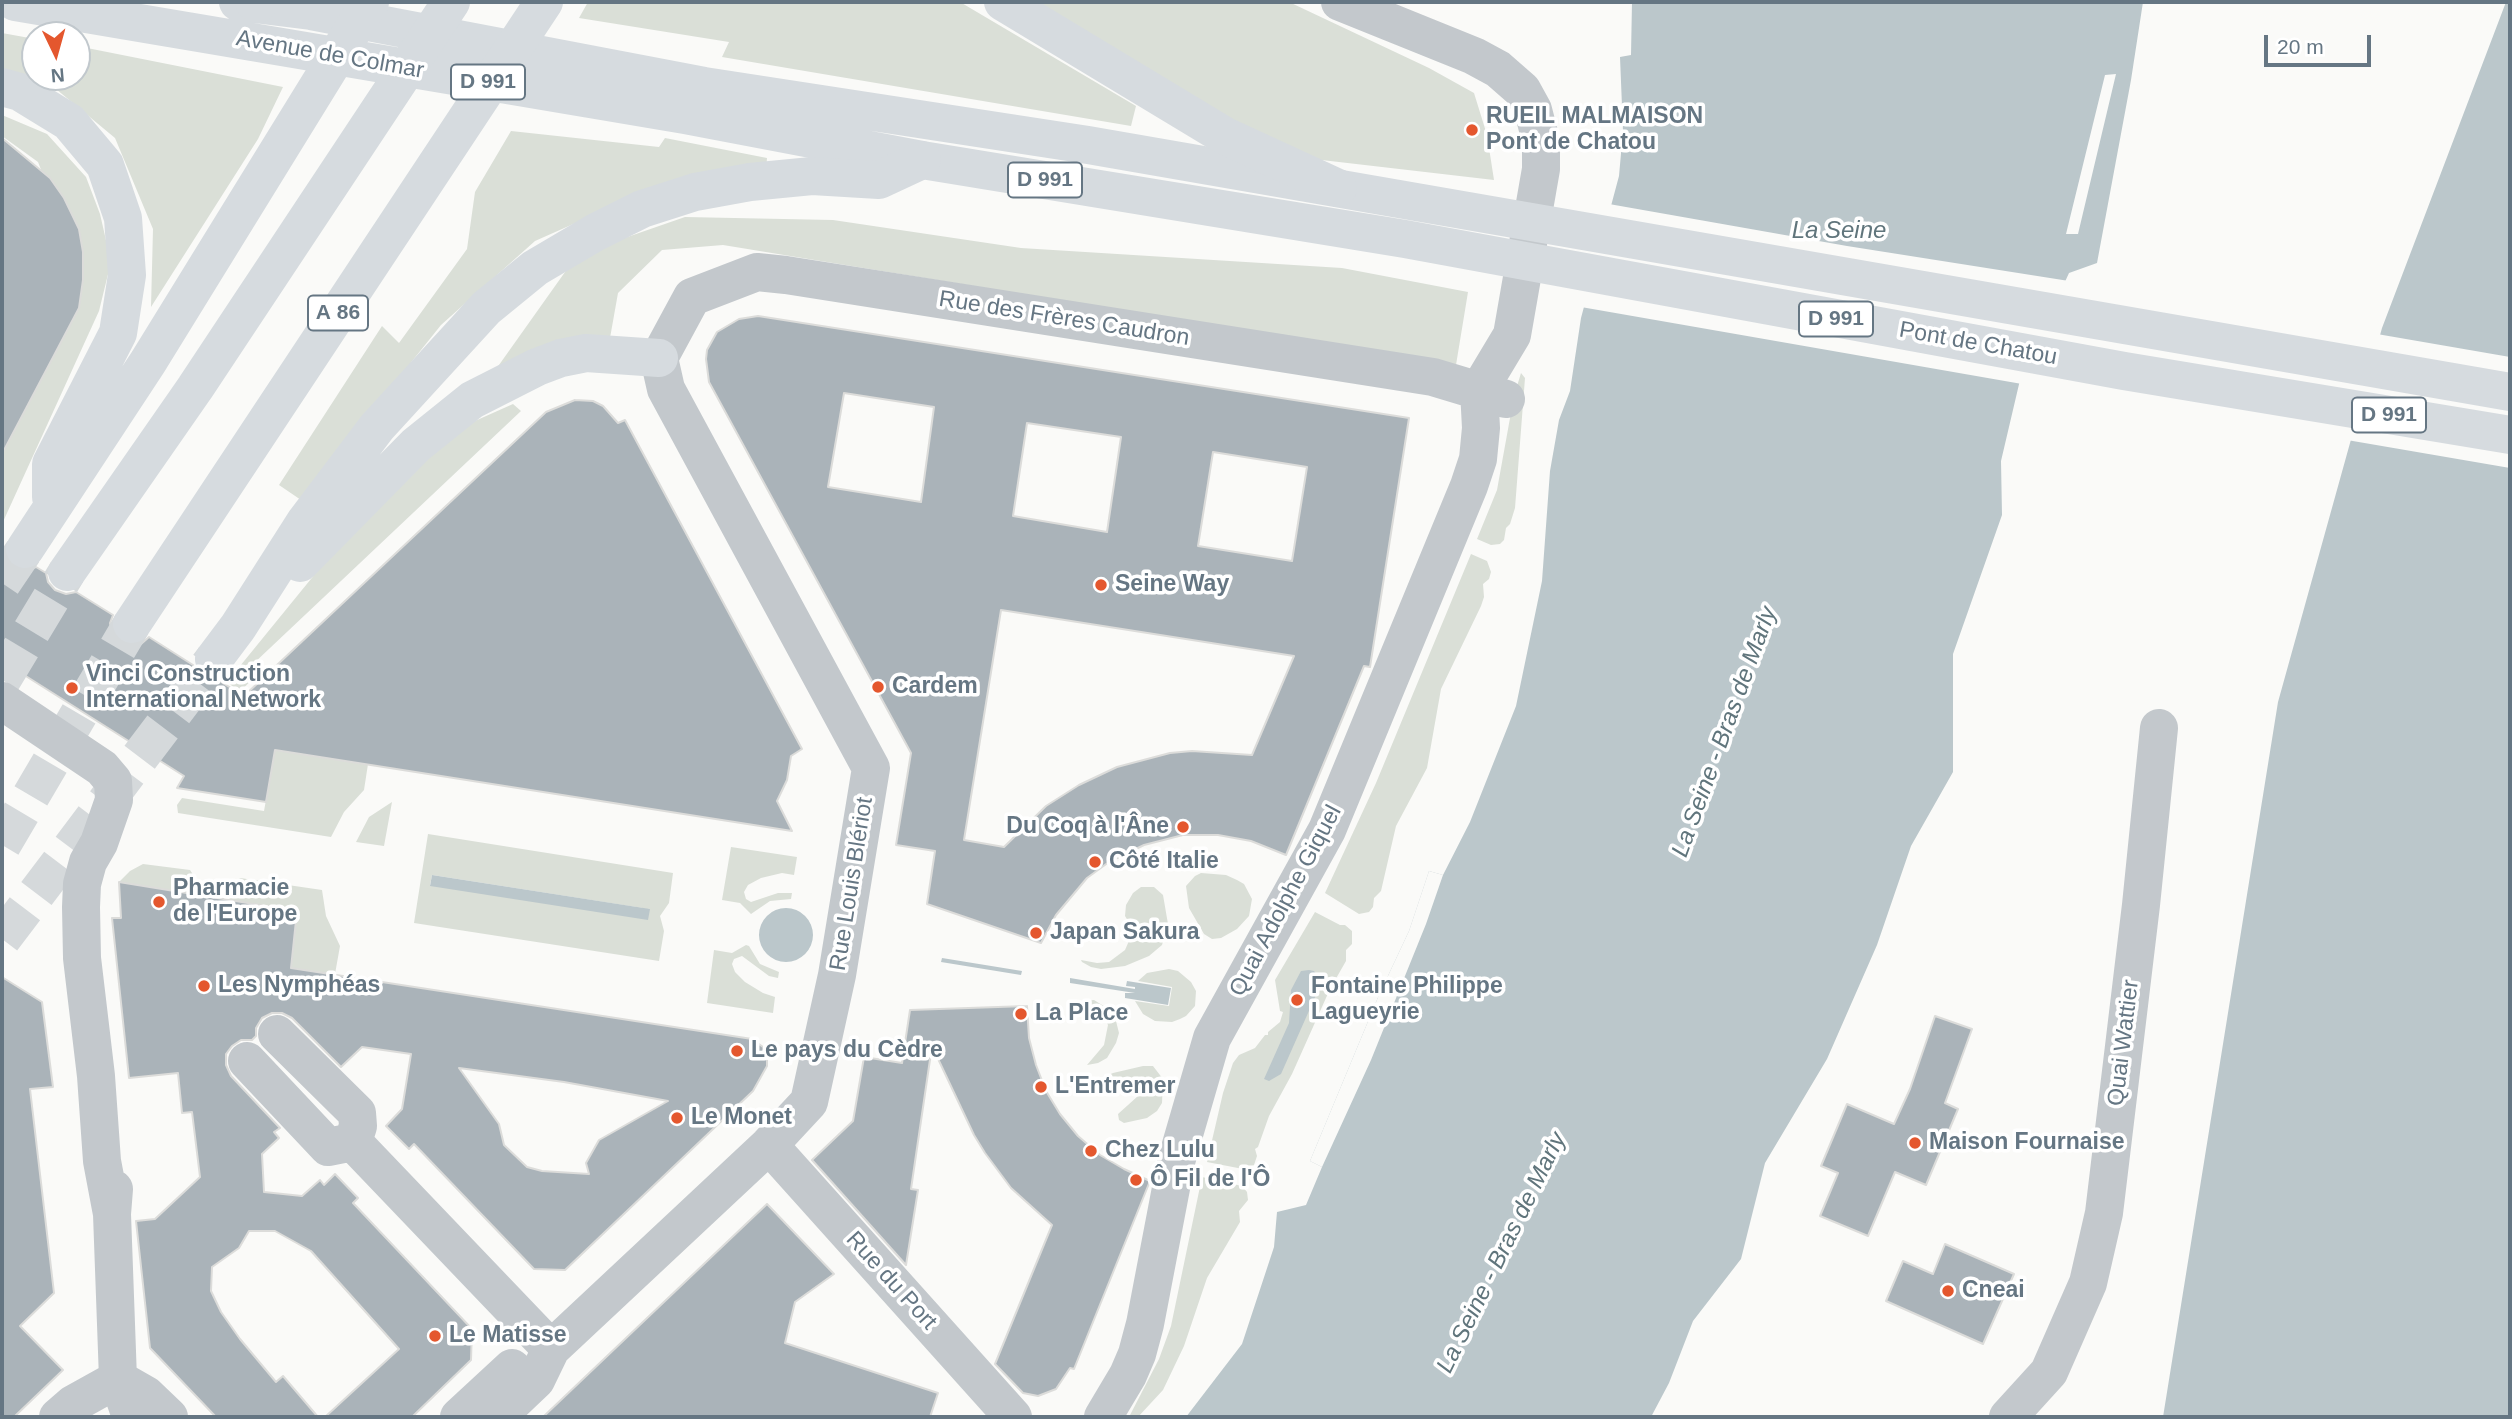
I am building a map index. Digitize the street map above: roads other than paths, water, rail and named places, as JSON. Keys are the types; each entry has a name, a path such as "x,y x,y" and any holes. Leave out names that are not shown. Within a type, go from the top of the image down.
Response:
{"main road":[{"name":"Avenue de Colmar","path":"15,2 290,49 694,101"},
{"name":"Avenue de Colmar","path":"250,2 311,11 694,101"},
{"path":"25,549 148,362 370,2"},
{"path":"68,572 195,388 451,2"},
{"name":"A 86","path":"132,624 544,2"},
{"path":"1003,2 1225,135 1338,188"},
{"path":"2,87 20,92 69,122 105,165 123,218 127,275 118,333 51,464 51,509"},
{"name":"D 991","path":"694,101 1088,145 1338,188"},
{"name":"D 991","path":"694,101 922,160"},
{"path":"214,659 238,627 305,522 377,427 486,308 535,268 642,209 695,192 813,176 879,180 922,160"},
{"name":"Pont de Chatou","path":"922,160 1405,239 2124,371 2510,435"},
{"name":"Pont de Chatou","path":"1338,188 2510,392"},
{"path":"238,627 416,445 472,400 537,367 561,358 586,353 659,358"}],"street":[{"path":"1340,2 1474,56 1498,69 1522,90 1533,110 1541,141 1541,169 1512,335 1492,395"},
{"name":"Rue des Frères Caudron","path":"659,358 692,297 757,272 1419,375 1492,395"},
{"name":"Rue Louis Blériot","path":"459,1417 517,1363 551,1349 769,1145 809,1102 834,993 871,768 666,389 659,358"},
{"name":"Quai Adolphe Giquel","path":"1103,1417 1137,1354 1176,1162 1212,1038 1327,830 1469,485 1478,459 1481,428 1492,395"},
{"path":"2,701 102,768 113,781 114,800 99,843 88,862 82,884 82,958 96,1076 102,1161 112,1214 118,1379 130,1414 134,1417"},
{"name":"Quai Wattier","path":"2008,1417 2049,1373 2088,1283 2094,1260 2104,1213 2159,728"},
{"path":"278,1034 356,1113 358,1126 353,1142"},
{"path":"247,1061 328,1147 353,1142"},
{"path":"353,1142 551,1349"},
{"name":"Rue du Port","path":"769,1145 1013,1417"},
{"name":"Rue Louis Blériot","path":"497,1417 536,1380 551,1349"},
{"path":"58,1417 73,1404 118,1379"},
{"path":"118,1379 146,1395 169,1417"}],"water":[{"name":"La Seine","path":"1632,2 2143,2 2097,263 2069,273 2020,380 2001,461 2002,515 1953,654 1953,772 1911,846 1877,945 1827,1059 1765,1163 1741,1259 1693,1321 1669,1383 1651,1417 1186,1417 1242,1344 1274,1247 1277,1212 1306,1205 1322,1167 1310,1161 1379,995 1409,931 1429,871 1443,875 1470,822 1516,706 1542,581 1550,471 1559,420 1570,391 1581,318 1619,176 1623,131 1620,57 1631,55"},
{"path":"2506,2 2510,2 2510,1417 2163,1417 2278,702 2382,328"},
{"path":"432,875 650,909 648,920 430,886"},
{"path":"786,908 805,916 813,935 805,954 786,962 767,954 759,935 767,916"},
{"path":"942,958 1022,971 1021,975 941,962"},
{"path":"1301,971 1314,971 1318,977 1316,995 1281,1074 1269,1081 1264,1079 1289,1023 1291,990"},
{"path":"1070,978 1135,989 1126,986 1127,981 1171,988 1168,1005 1125,998 1125,993 1135,993 1070,983"}],"tunnel":[{"path":"2,583 25,549"},
{"path":"2,680 67,572"},
{"path":"2,845 132,624"},
{"path":"2,939 214,659"}],"place":[{"name":"RUEIL MALMAISON Pont de Chatou","path":"1472,130"},
{"name":"Seine Way","path":"1101,585"},
{"name":"Cardem","path":"878,687"},
{"name":"Vinci Construction International Network","path":"72,688"},
{"name":"Du Coq à l'Âne","path":"1183,827"},
{"name":"Côté Italie","path":"1095,862"},
{"name":"Pharmacie de l'Europe","path":"159,902"},
{"name":"Japan Sakura","path":"1036,933"},
{"name":"Les Nymphéas","path":"204,986"},
{"name":"Fontaine Philippe Lagueyrie","path":"1297,1000"},
{"name":"La Place","path":"1021,1014"},
{"name":"Le pays du Cèdre","path":"737,1051"},
{"name":"L'Entremer","path":"1041,1087"},
{"name":"Le Monet","path":"677,1118"},
{"name":"Maison Fournaise","path":"1915,1143"},
{"name":"Chez Lulu","path":"1091,1151"},
{"name":"Ô Fil de l'Ô","path":"1136,1180"},
{"name":"Cneai","path":"1948,1291"},
{"name":"Le Matisse","path":"435,1336"}],"water label":[{"name":"La Seine - Bras de Marly","path":"1725,732"},
{"name":"La Seine - Bras de Marly","path":"1502,1253"}]}
